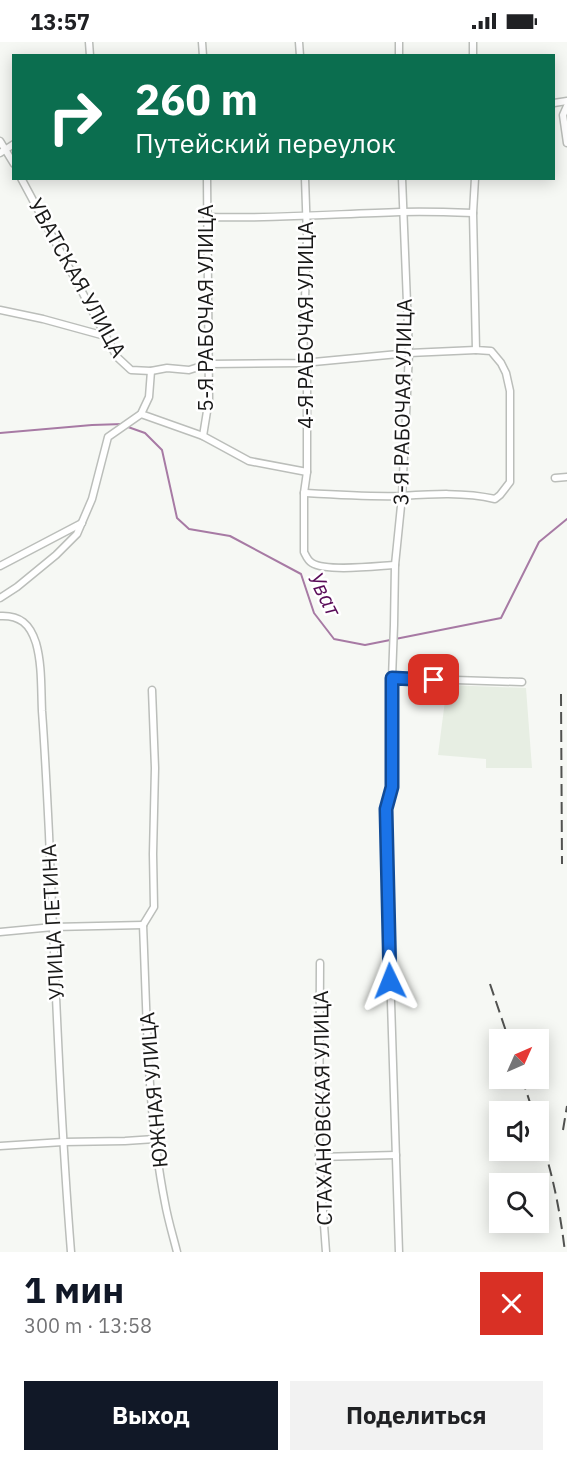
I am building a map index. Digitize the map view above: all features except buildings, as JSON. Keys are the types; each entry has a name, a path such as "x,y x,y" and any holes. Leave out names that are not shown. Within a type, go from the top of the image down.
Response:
{"street":[{"path":"567,106 563,115 567,143"},
{"path":"0,141 3,151"},
{"name":"УВАТСКАЯ УЛИЦА","path":"22,180 117,357 131,370 151,372 167,368 189,370 208,364 303,363 409,353 476,350"},
{"name":"5-Я РАБОЧАЯ УЛИЦА","path":"203,436 208,399 207,180"},
{"name":"4-Я РАБОЧАЯ УЛИЦА","path":"304,180 306,217 303,363 307,368 307,472 304,493 304,552 312,563 322,567 355,568 394,565"},
{"name":"3-Я РАБОЧАЯ УЛИЦА","path":"399,1252 386,809 392,787 394,565 402,496 409,353 402,180"},
{"path":"304,493 402,496 431,493 495,499 510,482 510,391 506,373 491,351 476,350 473,213 475,180"},
{"path":"207,217 306,217 402,212 473,213"},
{"path":"0,310 105,336"},
{"path":"0,598 18,587 77,534 92,499 108,438 141,414 149,397 151,372"},
{"path":"141,414 203,436 249,461 307,472"},
{"path":"555,478 567,477"},
{"path":"0,566 82,523"},
{"name":"УЛИЦА ПЕТИНА","path":"0,616 8,615 19,618 32,631 39,659 63,1142 71,1252"},
{"path":"392,678 522,682"},
{"path":"0,932 53,927 143,926 154,906 155,768 152,690"},
{"name":"ЮЖНАЯ УЛИЦА","path":"143,926 149,1074 155,1139 165,1204 177,1252"},
{"name":"СТАХАНОВСКАЯ УЛИЦА","path":"320,963 319,1157 326,1252"},
{"path":"0,1146 155,1139"},
{"path":"319,1157 396,1155"}],"shaded area":[{"path":"447,685 526,688 532,768 486,768 486,759 438,755"}],"waterway":[{"name":"Уват","path":"0,433 123,424"},
{"name":"Уват","path":"128,427 145,433 162,450 177,518 189,529 230,536 301,574 314,613 334,639 365,645 501,618 539,542 567,519"}],"railway":[{"path":"561,694 562,864"},
{"path":"490,984 505,1029"},
{"path":"526,1089 529,1101"},
{"path":"563,1130 567,1106"},
{"path":"547,1161 555,1190 565,1252"}],"route":[{"path":"390,981 386,809 392,787 392,678 434,680"}]}
